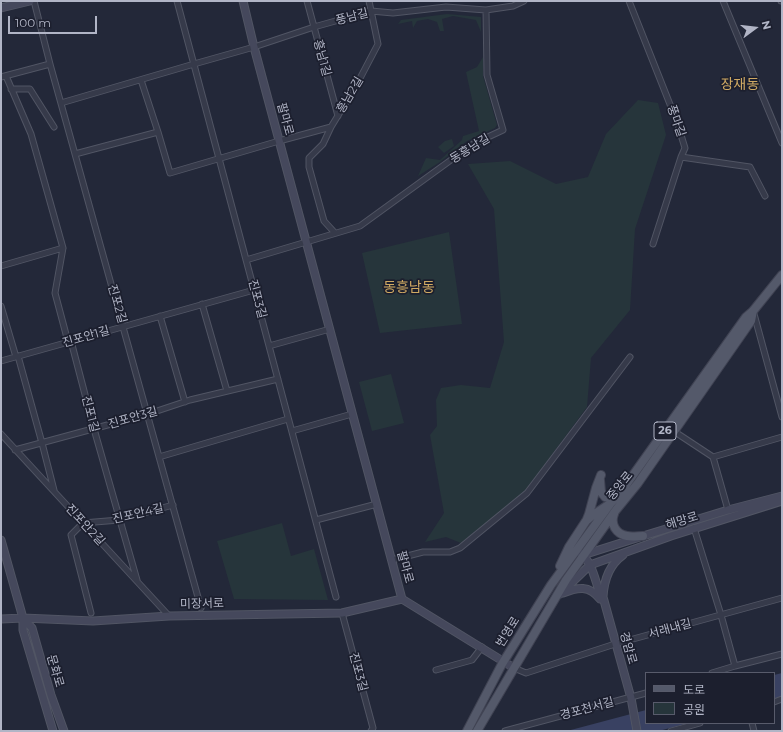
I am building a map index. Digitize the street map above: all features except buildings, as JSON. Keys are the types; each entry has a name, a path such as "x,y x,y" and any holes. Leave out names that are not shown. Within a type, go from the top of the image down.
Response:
{"main road":[{"name":"중앙로","path":"613,506 638,482 746,317 753,312 782,275"},
{"name":"중앙로","path":"580,553 621,492 671,430"},
{"path":"551,585 569,547 586,521 601,475 600,488 602,495 611,498 621,492"},
{"path":"586,521 592,515 613,506 612,518 614,528 626,536 643,536"},
{"name":"번영로","path":"467,731 504,662 551,585 580,553"},
{"name":"번영로","path":"477,731 558,596 580,553"}],"street":[{"path":"1,8 30,1"},
{"name":"진포2길","path":"34,1 61,104 201,608"},
{"name":"진포3길","path":"177,1 336,598"},
{"name":"팔마로","path":"243,1 402,599 514,668"},
{"name":"흥남1길","path":"307,1 338,116"},
{"name":"흥남2길","path":"335,234 324,221 309,167 310,158 323,144 378,44 368,1"},
{"path":"445,1 446,7"},
{"name":"풍남길","path":"61,104 254,47 314,27 371,12 393,13 446,7 486,10 513,6 524,1"},
{"name":"풍마길","path":"628,1 678,122 685,148 653,244"},
{"path":"723,1 782,143"},
{"name":"동흥남길","path":"307,242 360,226 473,144 503,130 487,75 486,10"},
{"path":"3,77 50,64"},
{"name":"진포1길","path":"3,77 12,89 31,134 63,248 55,294 67,338 71,341 119,520 137,580"},
{"path":"141,80 170,173 331,127"},
{"path":"12,89 30,90 54,127"},
{"path":"75,154 158,132"},
{"path":"682,157 750,168 765,196"},
{"path":"246,260 307,242"},
{"path":"1,266 63,248"},
{"name":"진포안1길","path":"1,361 254,290"},
{"path":"202,304 227,391"},
{"path":"1,306 42,443 54,491"},
{"path":"753,312 782,417"},
{"path":"160,316 185,402"},
{"path":"269,346 330,329"},
{"path":"392,560 423,552 450,552 460,548 527,493 630,357"},
{"name":"진포안3길","path":"15,450 148,414 185,402 278,379"},
{"path":"292,431 352,414"},
{"path":"159,457 288,419"},
{"path":"671,430 713,457 728,510"},
{"name":"진포안2길","path":"1,434 169,616"},
{"path":"713,457 782,438"},
{"name":"해망로","path":"580,553 782,496"},
{"name":"해망로","path":"590,565 694,528 782,502"},
{"path":"316,520 377,504"},
{"name":"진포안4길","path":"83,523 119,520 173,505"},
{"path":"83,523 71,535 91,612"},
{"path":"694,528 735,666"},
{"name":"문화로","path":"1,540 23,618 23,630 53,731"},
{"path":"604,604 604,586 610,567 617,559 630,550"},
{"path":"580,553 590,565 604,604"},
{"path":"558,596 590,565"},
{"path":"558,596 573,589 588,589 597,595 604,604"},
{"name":"서래내길","path":"514,668 526,673 615,644 782,598"},
{"name":"미장서로","path":"1,619 23,618 93,621 169,616 342,613 402,599"},
{"name":"경암로","path":"604,604 631,698 637,731"},
{"name":"진포3길","path":"342,613 373,728 371,731"},
{"name":"문화로","path":"23,618 32,628 51,695 64,731"},
{"path":"436,670 472,660 482,647"},
{"path":"715,672 782,654"},
{"name":"경포천서길","path":"505,731 645,694"},
{"path":"671,731 696,724"}],"green space":[{"path":"447,14 481,17 481,32 476,20 453,16 442,19 444,31 440,31 437,22 428,19 417,21 413,28 412,21 398,24 401,20"},
{"path":"483,57 483,76 497,125 495,128 467,141 440,162 418,176 426,158 440,160 462,140 463,136 479,131 466,72 477,67"},
{"path":"638,100 658,103 666,135 635,229 630,310 591,358 587,407 523,494 461,543 446,537 425,542 444,513 430,435 437,426 436,400 441,388 461,385 490,388 504,342 494,209 468,164 510,161 556,184 588,177 606,134"},
{"path":"452,139 454,146 444,153 438,147 445,141"},
{"path":"449,232 462,324 380,333 362,253"},
{"path":"391,374 404,423 372,431 359,382"},
{"path":"282,523 291,556 314,549 328,600 234,599 217,541"}],"water":[{"path":"782,673 782,697 775,699 775,675"},
{"path":"645,710 645,724 684,724 659,731 567,731"}],"district":[{"name":"장재동","path":"740,85"},
{"name":"동흥남동","path":"409,288"}]}
